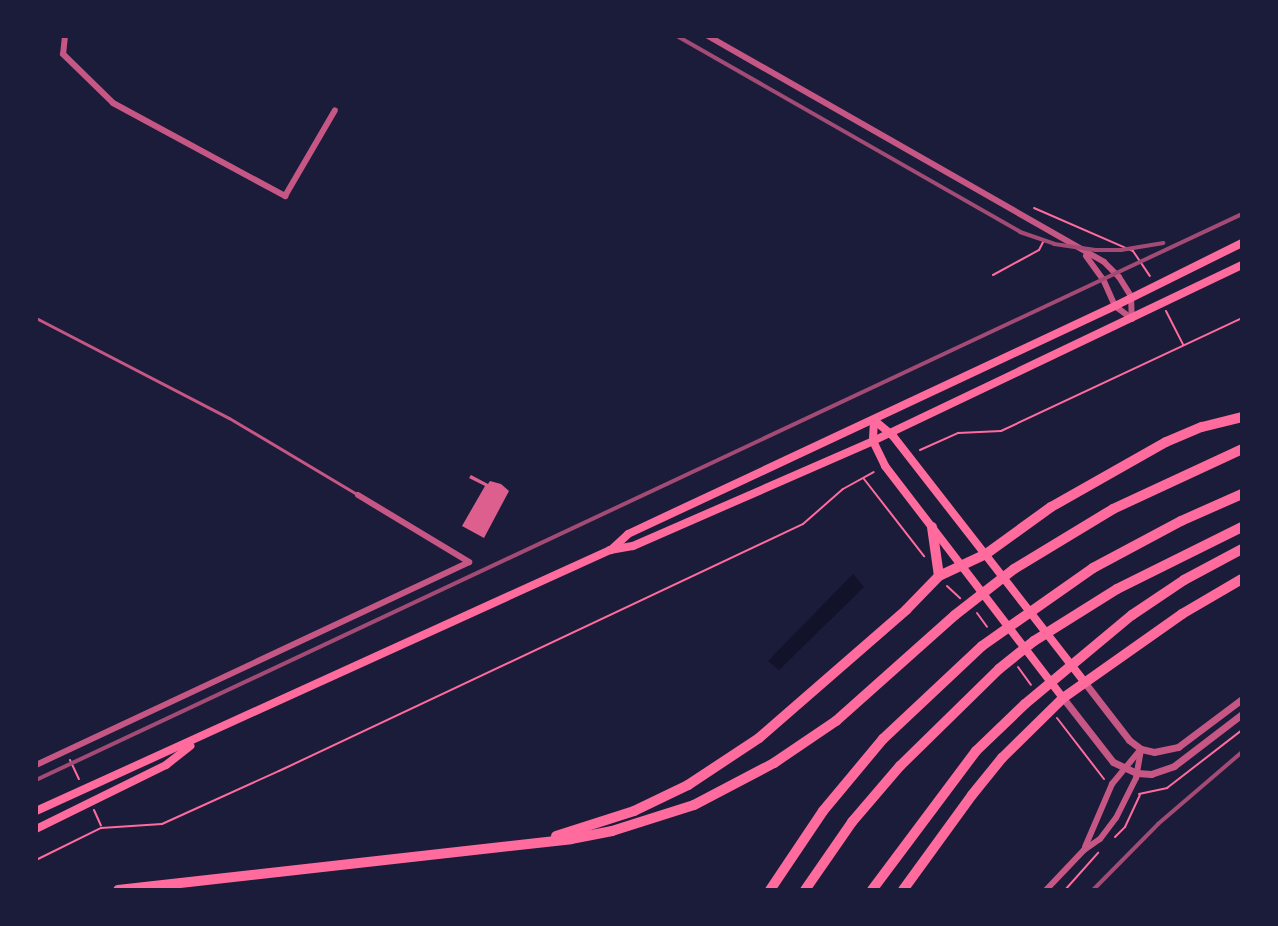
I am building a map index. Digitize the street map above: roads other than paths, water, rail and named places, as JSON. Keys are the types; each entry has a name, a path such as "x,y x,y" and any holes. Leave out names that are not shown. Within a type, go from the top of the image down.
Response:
{"highway":[{"path":"500,850 662,800 738,754 898,617 939,576 986,554 1051,507 1166,442 1202,427 1242,417"},
{"path":"118,890 500,850 612,831 694,805 739,783 836,721 955,615 1036,556 1144,492 1242,449"},
{"path":"770,890 823,811 883,739 982,646 1059,590 1138,542 1242,494"},
{"path":"932,527 939,576"},
{"path":"805,890 852,822 900,766 999,669 1077,614 1161,565 1242,527"},
{"path":"872,890 976,751 1025,704 1100,639 1165,592 1242,549"},
{"path":"903,890 992,770 1063,698 1182,614 1242,579"}],"main road":[{"path":"610,550 628,534 1115,306 1242,243"},
{"path":"36,811 610,550 633,546 873,441 1242,265"},
{"path":"874,420 890,433 1085,683"},
{"path":"874,420 873,441 885,466 1063,698"},
{"path":"36,829 166,765 197,740"}],"street":[{"path":"65,36 63,54 113,103 285,196 335,110"},
{"path":"708,36 1048,233 1104,262 1119,277 1131,296 1132,319"},
{"path":"1084,253 1103,279 1115,306 1132,319"},
{"path":"36,765 469,562 358,495"},
{"path":"1085,683 1129,740 1141,749 1161,752 1178,747 1242,699"},
{"path":"1063,698 1106,755 1122,769 1137,773 1151,774 1174,766 1242,714"},
{"path":"1084,850 1122,769 1141,749"},
{"path":"1046,890 1084,850 1100,839 1116,818 1137,773 1141,749"}],"lane":[{"path":"36,318 229,418 358,495"}],"railway":[{"path":"677,36 1020,232 1054,244 1096,250 1121,250 1163,243"},
{"path":"36,780 1242,214"},
{"path":"1093,890 1158,824 1242,752"}]}
